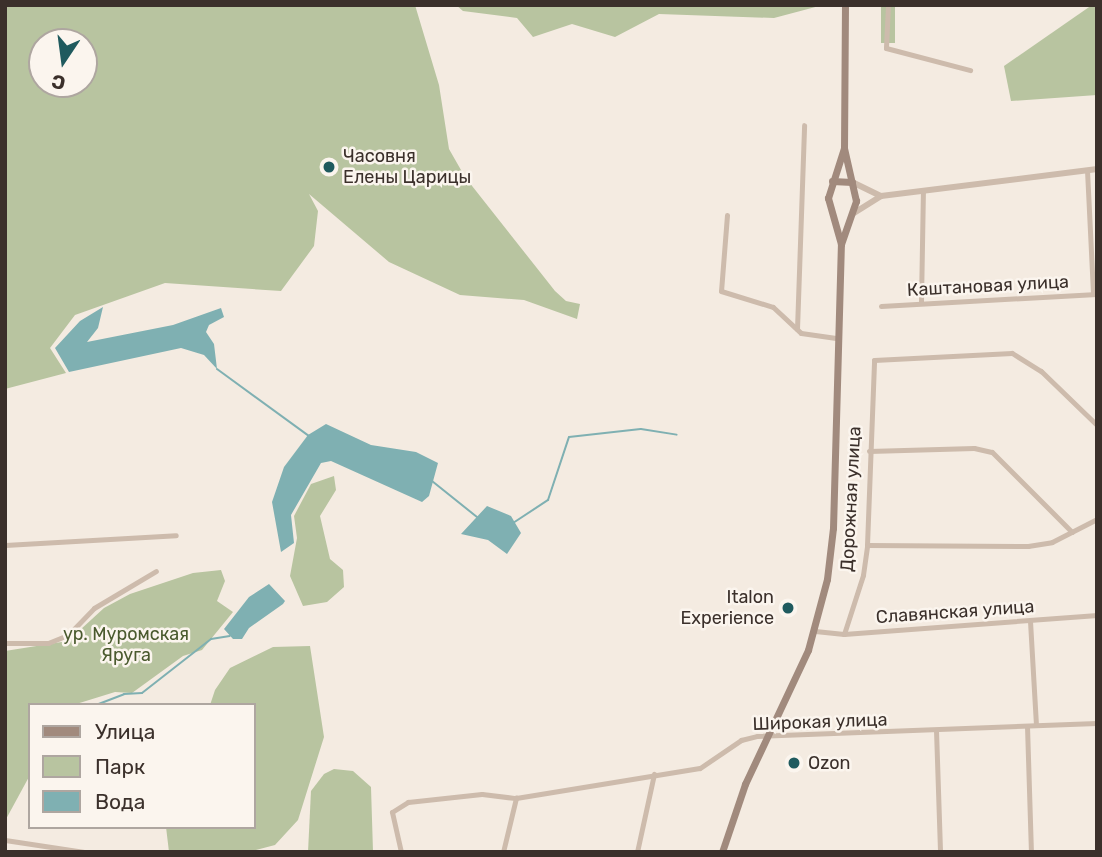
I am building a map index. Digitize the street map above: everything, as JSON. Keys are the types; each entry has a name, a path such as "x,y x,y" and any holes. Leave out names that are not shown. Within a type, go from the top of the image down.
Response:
{"main road":[{"path":"841,244 854,213 852,182 844,148 845,5"},
{"path":"722,852 768,735 815,631 833,528 841,244 828,198 844,148"},
{"path":"832,181 852,182"},
{"path":"831,215 844,219 854,213"}],"street":[{"path":"888,5 886,48 970,69"},
{"path":"796,329 804,125"},
{"path":"854,213 881,196 1097,169"},
{"path":"1087,170 1095,294"},
{"path":"852,182 881,196"},
{"path":"921,302 923,191"},
{"path":"727,215 721,291 773,307 796,329 838,338"},
{"name":"Каштановая улица","path":"881,306 1095,294"},
{"name":"Дорожная улица","path":"844,634 867,545 872,364 881,359 1012,353 1041,372 1097,425"},
{"path":"869,451 974,448 992,452 1072,532"},
{"path":"867,545 1028,546 1072,532 1097,519"},
{"path":"5,545 176,535"},
{"path":"5,643 48,643 68,635 94,608 156,571"},
{"name":"Славянская улица","path":"815,631 844,634 1097,615"},
{"path":"1030,621 1036,725"},
{"name":"Широкая улица","path":"401,852 392,812 397,807 482,794 516,798 709,765 740,740 768,735 1097,723"},
{"path":"1027,726 1031,852"},
{"path":"936,730 940,852"},
{"path":"637,852 654,774"},
{"path":"503,852 516,798"},
{"path":"5,840 81,851"}],"green space":[{"path":"5,5 415,5 439,85 449,149 465,177 555,291 566,301 580,304 577,319 524,300 460,295 389,262 309,194 318,211 314,246 281,291 165,283 75,315 50,348 66,373 5,389"},
{"path":"456,5 823,5 774,18 659,14 615,37 572,24 533,37 517,18 463,11"},
{"path":"881,5 895,5 895,43 881,43"},
{"path":"1092,5 1097,5 1097,95 1011,101 1004,66"},
{"path":"334,476 336,490 320,516 330,559 343,570 344,587 327,602 303,606 290,576 297,538 294,516 311,484"},
{"name":"ур. Муромская Яруга","path":"221,570 225,581 217,601 233,612 202,650 183,656 132,693 115,692 79,703 28,703 28,779 5,821 5,651 68,641 104,608 130,594 193,573"},
{"path":"310,646 324,737 298,820 275,845 248,852 169,852 166,829 256,829 256,703 211,703 215,690 230,668 273,647"},
{"path":"334,769 353,771 371,787 373,852 308,852 311,791 324,774"}],"water":[{"path":"103,307 98,328 87,342 173,325 221,308 224,317 209,325 206,332 214,344 217,369 204,355 181,348 69,372 55,348 80,321"},
{"path":"326,424 371,445 416,452 438,463 429,496 422,502 331,461 321,463 291,515 294,543 281,552 272,502 284,467 308,435"},
{"path":"487,506 511,516 521,533 507,554 488,540 461,534"},
{"path":"269,584 285,601 249,628 242,639 233,639 224,629 249,597"}],"waterway":[{"path":"217,369 309,436"},
{"path":"513,523 548,500 569,437 641,429 677,435"},
{"path":"432,481 477,517"},
{"path":"101,703 124,694 142,693 211,639 230,636"}],"place":[{"name":"Часовня Елены Царицы","path":"329,167"},
{"name":"Italon Experience","path":"788,608"},
{"name":"Ozon","path":"794,763"}]}
